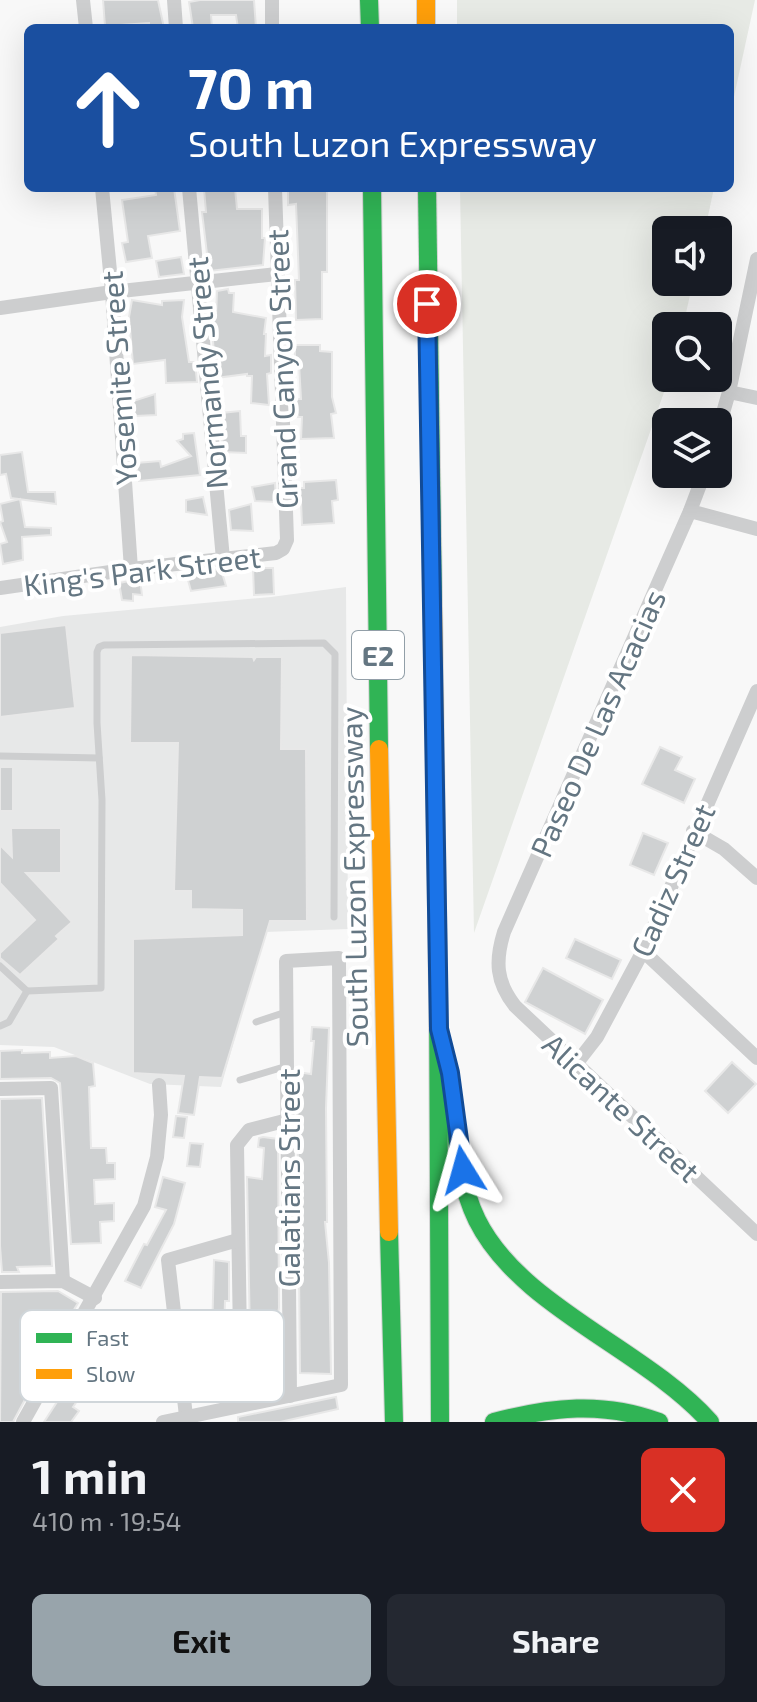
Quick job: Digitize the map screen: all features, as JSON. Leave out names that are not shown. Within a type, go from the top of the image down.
[{"type":"highway","points":[[369,0],[370,24]]},
{"type":"highway","points":[[426,0],[426,24]]},
{"type":"highway","name":"South Luzon Expressway","points":[[372,192],[382,960],[394,1422]]},
{"type":"highway","name":"E2","points":[[427,192],[439,1029],[440,1422]]},
{"type":"highway","points":[[439,1029],[450,1073],[460,1156],[472,1208],[490,1242],[510,1266],[667,1382],[710,1422]]},
{"type":"highway","points":[[377,1422],[391,1338]]},
{"type":"highway","points":[[494,1422],[561,1407],[590,1405],[629,1410],[659,1422]]},
{"type":"highway","points":[[540,1422],[578,1417],[624,1422]]},
{"type":"street","points":[[83,0],[86,24]]},
{"type":"street","points":[[174,0],[176,24]]},
{"type":"street","points":[[272,0],[272,24]]},
{"type":"street","name":"Yosemite Street","points":[[102,192],[131,569]]},
{"type":"street","name":"Normandy Street","points":[[189,192],[223,559]]},
{"type":"street","name":"Grand Canyon Street","points":[[275,192],[287,540],[283,549]]},
{"type":"street","points":[[732,378],[757,259]]},
{"type":"street","points":[[0,308],[277,274]]},
{"type":"street","points":[[724,408],[729,392],[757,398]]},
{"type":"street","name":"Paseo De Las Acacias","points":[[498,973],[498,953],[504,932],[699,488]]},
{"type":"street","points":[[690,511],[757,529]]},
{"type":"street","name":"King's Park Street","points":[[0,588],[276,553],[283,549]]},
{"type":"street","name":"Cadiz Street","points":[[576,1064],[597,1037],[643,951],[693,831],[754,706],[757,691]]},
{"type":"street","points":[[693,831],[724,849],[757,878]]},
{"type":"street","points":[[643,951],[757,1058]]},
{"type":"street","name":"Galatians Street","points":[[339,958],[341,1385],[290,1396],[286,1012],[286,961],[339,958]]},
{"type":"street","name":"Alicante Street","points":[[498,973],[504,992],[515,1006],[757,1234]]},
{"type":"street","points":[[88,1310],[144,1206],[152,1180],[161,1115],[159,1085]]},
{"type":"street","points":[[0,1089],[51,1088],[63,1281]]},
{"type":"street","points":[[239,1310],[237,1145],[249,1130],[288,1120]]},
{"type":"street","points":[[174,1310],[168,1260],[238,1240]]},
{"type":"street","points":[[0,1282],[63,1281],[95,1298]]},
{"type":"street","points":[[284,1397],[290,1396]]},
{"type":"street","points":[[23,1422],[35,1402]]},
{"type":"street","points":[[184,1402],[186,1416]]},
{"type":"street","points":[[163,1422],[257,1402]]},
{"type":"lane","points":[[0,966],[27,991],[101,988],[102,800],[97,723],[99,647],[104,645],[324,643],[335,654],[334,917]]},
{"type":"lane","points":[[0,756],[99,758]]},
{"type":"lane","points":[[0,1026],[9,1022],[27,991]]},
{"type":"lane","points":[[256,1022],[286,1012]]},
{"type":"lane","points":[[240,1080],[287,1066]]},
{"type":"shaded area","points":[[457,0],[755,0],[734,97],[734,24],[457,24]]},
{"type":"shaded area","points":[[460,192],[713,192],[708,216],[652,216],[652,296],[690,296],[686,312],[652,312],[652,392],[664,392],[658,408],[652,408],[652,426],[474,933]]},
{"type":"shaded area","points":[[346,587],[348,929],[265,932],[221,1087],[150,1084],[54,1047],[0,1045],[0,627],[63,616]]},
{"type":"building","points":[[103,0],[158,0],[163,24],[105,24]]},
{"type":"building","points":[[254,0],[256,24],[237,24],[236,15],[211,15],[212,24],[192,24],[189,2]]},
{"type":"building","points":[[156,192],[175,192],[180,231],[148,236],[152,258],[126,262],[122,243],[128,242],[122,200],[156,195]]},
{"type":"building","points":[[204,192],[235,192],[237,209],[262,209],[262,238],[265,238],[263,265],[209,271],[202,212],[206,212]]},
{"type":"building","points":[[288,192],[327,192],[327,272],[322,272],[322,319],[296,320],[295,280],[299,280],[296,204],[288,205]]},
{"type":"building","points":[[181,257],[184,274],[159,277],[156,261]]},
{"type":"building","points":[[228,289],[229,293],[234,293],[233,312],[266,318],[265,356],[271,355],[271,373],[267,374],[269,405],[251,403],[252,376],[216,378],[211,316],[216,316],[217,291]]},
{"type":"building","points":[[132,300],[162,305],[162,301],[184,300],[182,317],[189,362],[195,362],[197,382],[166,383],[165,360],[133,364],[129,317]]},
{"type":"building","points":[[295,345],[320,345],[320,351],[332,352],[332,397],[336,413],[331,414],[334,438],[301,439],[302,417],[298,417],[295,399],[301,399]]},
{"type":"building","points":[[155,394],[156,415],[136,416],[130,402]]},
{"type":"building","points":[[240,411],[241,436],[246,436],[246,453],[223,452],[221,413]]},
{"type":"building","points":[[194,433],[200,475],[139,481],[136,463],[160,461],[161,467],[191,456],[177,441],[183,439],[183,434]]},
{"type":"building","points":[[22,452],[28,492],[55,492],[56,504],[11,498],[6,474],[0,475],[0,455]]},
{"type":"building","points":[[336,480],[338,500],[332,501],[334,523],[302,525],[301,502],[296,502],[295,488],[304,488],[304,482]]},
{"type":"building","points":[[275,483],[276,502],[255,501],[252,487]]},
{"type":"building","points":[[203,497],[207,515],[186,512],[186,500]]},
{"type":"building","points":[[20,499],[25,527],[51,528],[51,535],[22,537],[23,560],[3,564],[0,544],[7,542],[0,522],[3,521],[0,504]]},
{"type":"building","points":[[251,504],[253,531],[231,530],[229,510]]},
{"type":"building","points":[[253,568],[273,568],[274,594],[254,595]]},
{"type":"building","points":[[221,569],[226,586],[191,591],[186,573]]},
{"type":"building","points":[[140,579],[142,595],[133,594],[133,601],[122,600],[119,583]]},
{"type":"building","points":[[66,625],[75,708],[0,717],[0,633]]},
{"type":"building","points":[[131,655],[253,657],[254,660],[256,657],[282,657],[281,749],[306,749],[307,921],[270,921],[222,1078],[200,1077],[194,1115],[178,1113],[184,1076],[133,1073],[133,939],[242,935],[242,910],[191,909],[191,891],[174,891],[178,743],[130,743]]},
{"type":"building","points":[[660,747],[682,757],[675,770],[695,779],[684,803],[642,784]]},
{"type":"building","points":[[0,767],[13,767],[13,811],[0,811]]},
{"type":"building","points":[[11,828],[61,828],[61,873],[26,873],[72,922],[56,936],[59,939],[20,975],[0,958],[0,953],[35,920],[0,883],[0,845],[12,857]]},
{"type":"building","points":[[643,833],[668,843],[654,875],[630,865]]},
{"type":"building","points":[[575,939],[621,960],[612,979],[566,958]]},
{"type":"building","points":[[543,968],[603,1000],[585,1034],[525,1002]]},
{"type":"building","points":[[312,1027],[329,1028],[325,1222],[331,1374],[300,1373],[297,1072],[311,1074]]},
{"type":"building","points":[[22,1050],[22,1053],[50,1052],[50,1058],[76,1056],[93,1063],[95,1086],[89,1087],[91,1148],[106,1148],[107,1163],[115,1163],[115,1179],[94,1180],[95,1204],[114,1203],[114,1221],[100,1222],[101,1243],[71,1244],[60,1083],[51,1078],[0,1079],[0,1051]]},
{"type":"building","points":[[732,1062],[756,1084],[728,1113],[705,1091]]},
{"type":"building","points":[[42,1098],[52,1266],[17,1267],[19,1272],[2,1272],[0,1099]]},
{"type":"building","points":[[176,1116],[187,1117],[184,1138],[173,1137]]},
{"type":"building","points":[[259,1138],[278,1139],[279,1310],[250,1310],[247,1177],[262,1179],[264,1148],[258,1147]]},
{"type":"building","points":[[190,1143],[203,1144],[200,1167],[187,1166]]},
{"type":"building","points":[[163,1177],[185,1183],[174,1224],[141,1288],[125,1281],[166,1210],[155,1207]]},
{"type":"building","points":[[214,1260],[229,1262],[229,1301],[225,1301],[225,1310],[213,1310]]},
{"type":"building","points":[[58,1291],[78,1303],[74,1310],[20,1310],[20,1402],[24,1402],[13,1422],[0,1422],[1,1292]]},
{"type":"building","points":[[336,1397],[338,1409],[280,1422],[238,1422],[238,1417]]},
{"type":"building","points":[[57,1402],[76,1402],[73,1407],[79,1411],[71,1422],[44,1422]]},
{"type":"traffic: fast","points":[[369,0],[370,24]]},
{"type":"traffic: fast","points":[[372,192],[379,749]]},
{"type":"traffic: fast","points":[[427,192],[433,605]]},
{"type":"traffic: fast","points":[[438,987],[440,1422]]},
{"type":"traffic: fast","points":[[453,1101],[466,1192],[477,1220],[497,1251],[522,1278],[552,1303],[652,1372],[710,1422]]},
{"type":"traffic: fast","points":[[389,1232],[394,1422]]},
{"type":"traffic: fast","points":[[494,1422],[577,1408],[618,1411],[659,1422]]},
{"type":"traffic: slow","points":[[426,0],[426,24]]},
{"type":"traffic: slow","points":[[433,605],[438,987]]},
{"type":"traffic: slow","points":[[379,749],[389,1232]]},
{"type":"route","points":[[427,304],[439,1029],[450,1073],[463,1170]]}]
